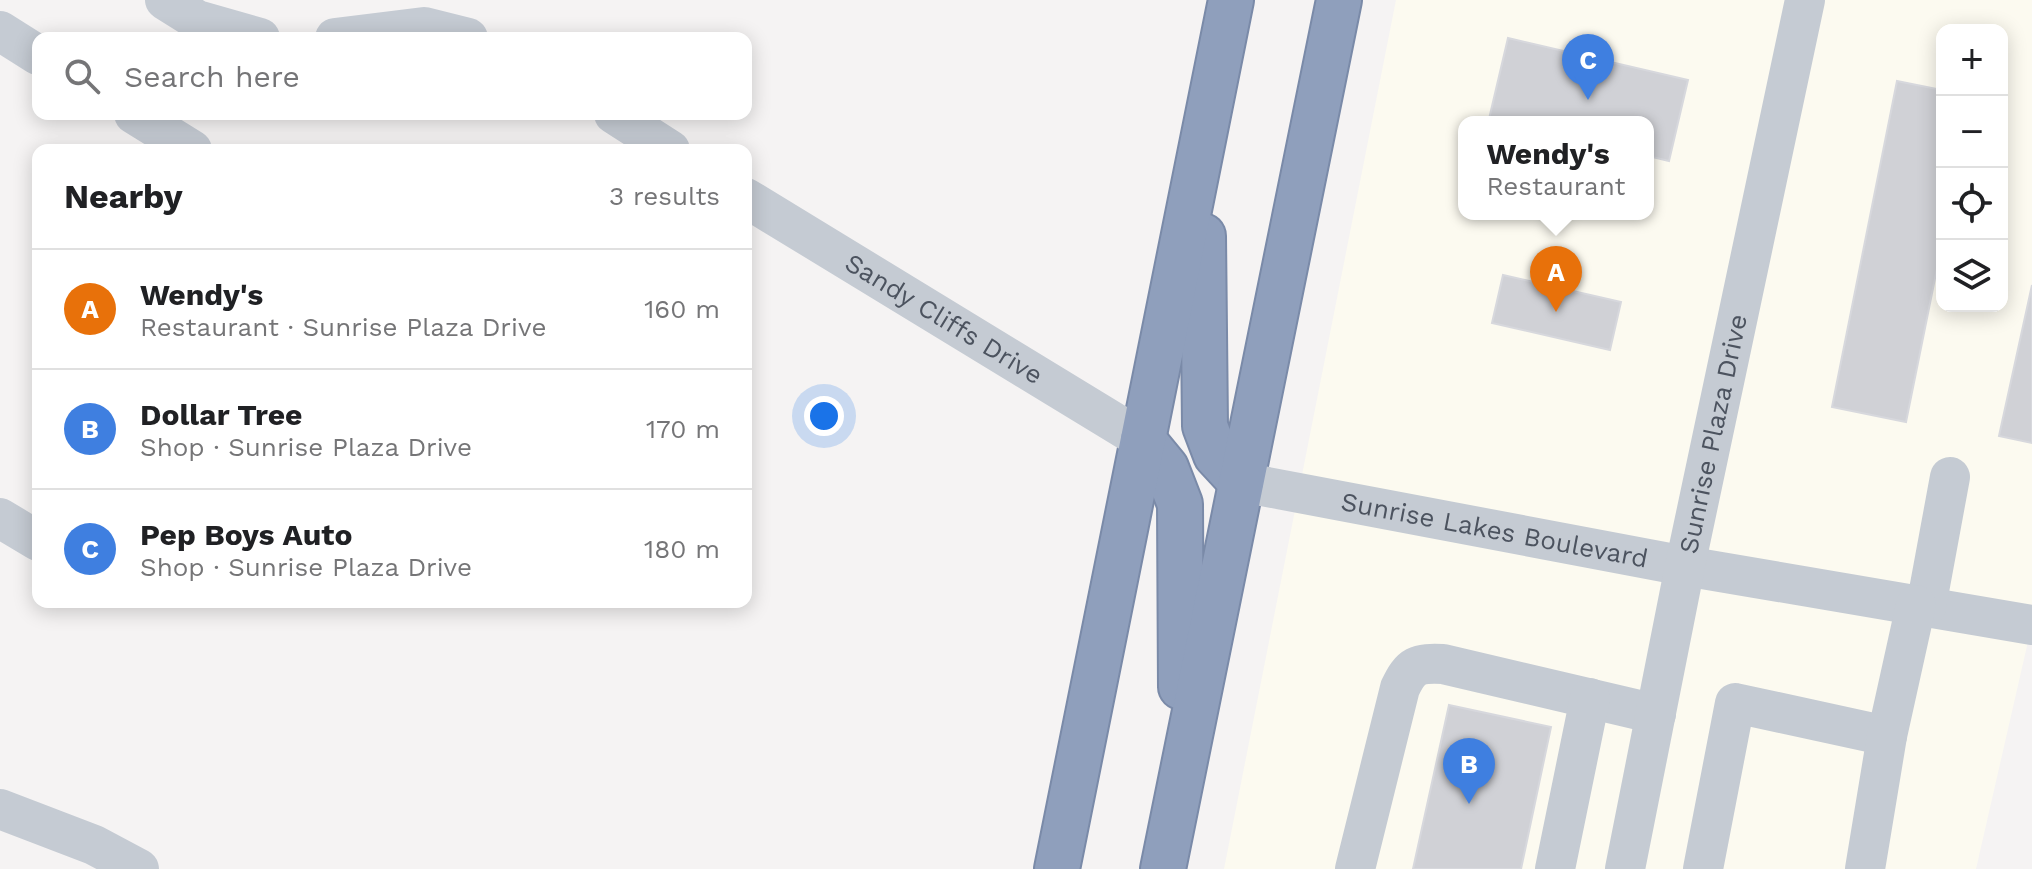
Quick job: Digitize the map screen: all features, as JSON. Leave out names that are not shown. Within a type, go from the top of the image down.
[{"type":"highway","points":[[1057,869],[1231,0]]},
{"type":"highway","points":[[1163,869],[1339,0]]},
{"type":"highway","points":[[1201,147],[1205,426],[1216,455],[1241,482]]},
{"type":"highway","points":[[1143,440],[1166,468],[1180,504],[1181,781]]},
{"type":"street","points":[[165,0],[197,20],[239,32]]},
{"type":"street","name":"Sunrise Plaza Drive","points":[[1625,869],[1685,566],[1805,0]]},
{"type":"street","points":[[384,32],[424,27],[444,32]]},
{"type":"street","points":[[0,31],[32,51]]},
{"type":"street","points":[[144,120],[182,144]]},
{"type":"street","points":[[623,120],[661,144]]},
{"type":"street","name":"Sandy Cliffs Drive","points":[[752,202],[1143,440]]},
{"type":"street","points":[[1865,869],[1887,736],[1950,477]]},
{"type":"street","name":"Sunrise Lakes Boulevard","points":[[1241,482],[1685,566],[2032,625]]},
{"type":"street","points":[[0,518],[32,537]]},
{"type":"street","points":[[1355,869],[1400,688],[1408,671],[1423,663],[1443,664],[1656,714]]},
{"type":"street","points":[[1555,869],[1590,698]]},
{"type":"street","points":[[1703,869],[1735,703],[1887,736]]},
{"type":"street","points":[[0,809],[86,857],[139,869]]},
{"type":"shaded area","points":[[1396,0],[2032,0],[2032,624],[1976,869],[1224,869]]},
{"type":"building","points":[[1508,38],[1688,80],[1669,161],[1654,157],[1654,116],[1490,116]]},
{"type":"building","points":[[1897,81],[1936,89],[1936,274],[1906,422],[1832,407]]},
{"type":"building","points":[[1503,275],[1621,302],[1610,350],[1492,323]]},
{"type":"building","points":[[2032,285],[2032,443],[1999,436]]},
{"type":"building","points":[[1449,705],[1551,727],[1521,869],[1413,869]]},
{"type":"place","name":"Pep Boys Auto","points":[[1588,100]]},
{"type":"place","name":"Wendy's","points":[[1556,312]]},
{"type":"place","name":"Dollar Tree","points":[[1469,804]]}]
